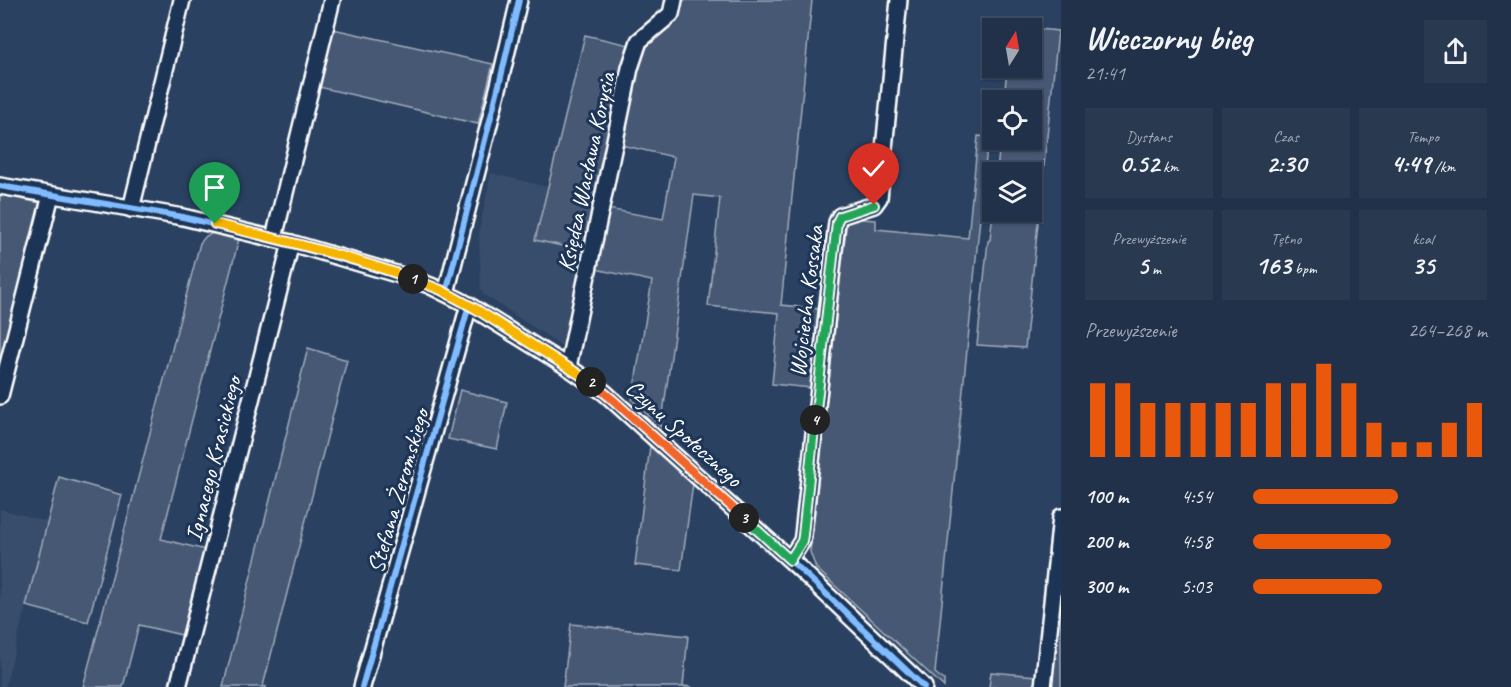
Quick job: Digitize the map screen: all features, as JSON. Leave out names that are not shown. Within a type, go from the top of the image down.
[{"type":"street","points":[[131,208],[182,0]]},
{"type":"street","points":[[274,238],[332,0]]},
{"type":"street","points":[[446,293],[519,0]]},
{"type":"street","name":"Księdza Wacława Korysia","points":[[568,367],[630,68],[639,41],[671,14],[674,0]]},
{"type":"street","name":"Wojciecha Kossaka","points":[[790,560],[802,541],[803,535],[837,222],[840,216],[874,205],[879,198],[899,0]]},
{"type":"street","name":"Czynu Społecznego","points":[[0,186],[208,222],[274,238],[381,268],[426,284],[469,305],[605,393],[790,560],[924,687]]},
{"type":"street","points":[[0,396],[51,195]]},
{"type":"street","name":"Ignacego Krasickiego","points":[[178,687],[291,243]]},
{"type":"street","name":"Stefana Żeromskiego","points":[[362,687],[469,305]]},
{"type":"street","points":[[1043,687],[1061,517]]},
{"type":"shaded area","points":[[683,0],[812,0],[781,305],[819,309],[811,388],[772,384],[779,313],[708,306],[720,198],[694,195],[661,427],[632,400],[652,281],[595,269],[608,209],[663,219],[674,157],[621,145],[640,55],[672,19]]},
{"type":"shaded area","points":[[333,29],[493,64],[478,124],[319,87]]},
{"type":"shaded area","points":[[1042,29],[1058,31],[1042,185],[1042,162],[998,162],[999,150],[1042,150],[1042,90],[1005,90],[1006,78],[1042,78]]},
{"type":"shaded area","points":[[585,35],[629,45],[585,251],[535,240]]},
{"type":"shaded area","points":[[978,136],[982,136],[982,150],[987,150],[986,162],[982,162],[982,198],[935,673],[944,680],[944,687],[816,568],[810,552],[847,218],[876,220],[876,229],[968,238]]},
{"type":"shaded area","points":[[491,173],[547,187],[535,240],[585,251],[565,348],[483,294],[481,290],[479,232]]},
{"type":"shaded area","points":[[0,195],[40,203],[42,210],[0,376]]},
{"type":"shaded area","points":[[992,222],[1038,222],[1025,348],[977,345],[988,241]]},
{"type":"shaded area","points":[[215,232],[239,239],[161,539],[210,551],[186,636],[139,625],[123,687],[83,687],[200,243],[206,236]]},
{"type":"shaded area","points":[[308,348],[347,360],[263,686],[267,687],[223,687]]},
{"type":"shaded area","points":[[460,390],[507,402],[497,449],[448,439]]},
{"type":"shaded area","points":[[650,446],[693,484],[681,570],[635,565]]},
{"type":"shaded area","points":[[59,477],[122,495],[88,622],[26,606]]},
{"type":"shaded area","points":[[0,509],[48,522],[5,687],[0,687]]},
{"type":"shaded area","points":[[1061,594],[1061,687],[1051,687]]},
{"type":"shaded area","points":[[571,624],[688,636],[683,686],[692,687],[563,687]]},
{"type":"shaded area","points":[[991,672],[1036,676],[1035,687],[989,687]]},
{"type":"cycle path","points":[[446,293],[519,0]]},
{"type":"cycle path","points":[[0,186],[183,217],[291,243],[410,278],[463,302],[568,367],[605,393],[800,569],[924,687]]},
{"type":"cycle path","points":[[362,687],[469,305]]},
{"type":"route","points":[[215,224],[381,268],[430,286],[476,309],[598,387],[790,560],[802,541],[803,535],[837,222],[840,216],[874,205]]}]
